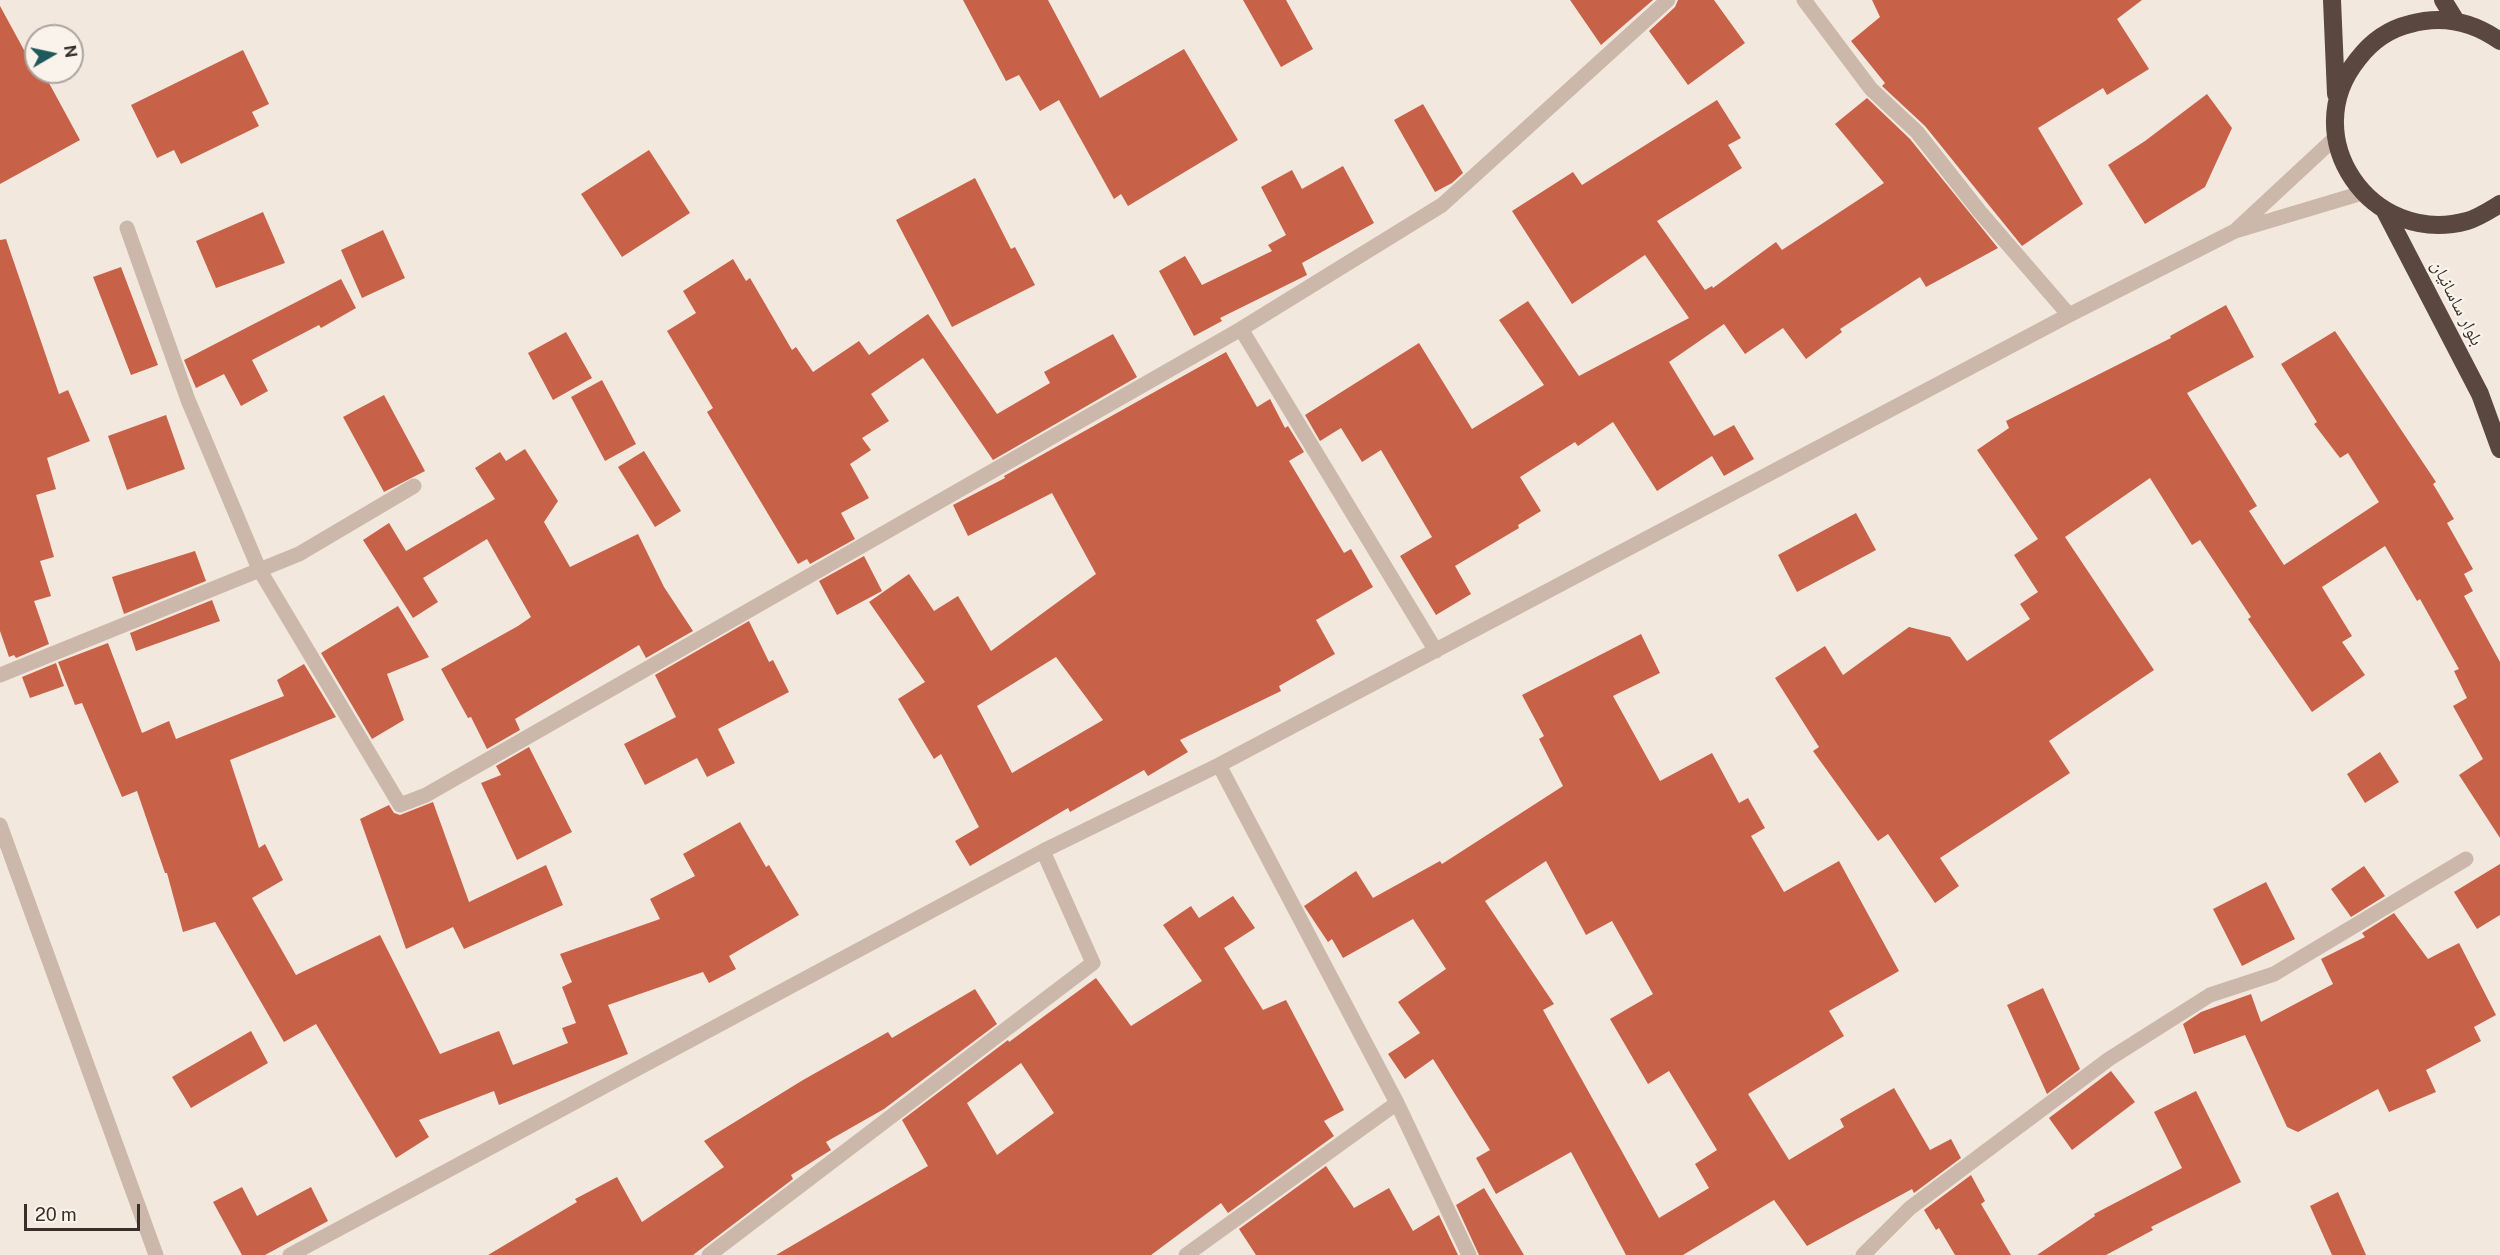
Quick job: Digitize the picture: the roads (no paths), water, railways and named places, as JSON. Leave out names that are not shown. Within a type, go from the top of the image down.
[{"type":"highway","points":[[2332,0],[2336,137],[2345,169],[2362,193],[2385,211],[2412,222],[2441,226],[2469,221],[2500,204]]},
{"type":"highway","points":[[2443,0],[2456,21]]},
{"type":"highway","points":[[2336,103],[2347,71],[2368,45],[2397,27],[2426,19],[2456,21],[2485,30],[2500,42]]},
{"type":"highway","name":"بلوار ساسانیان","points":[[2385,211],[2480,394],[2500,448]]},
{"type":"street","points":[[127,228],[188,400],[259,569],[400,805],[437,789],[1240,329],[1442,205],[1668,0]]},
{"type":"street","points":[[1804,0],[1871,89],[1917,132],[1980,212],[2069,315]]},
{"type":"street","points":[[2235,231],[2336,137]]},
{"type":"street","points":[[290,1255],[1043,851],[1219,765],[2069,315],[2235,231],[2362,193]]},
{"type":"street","points":[[1240,329],[1436,651]]},
{"type":"street","points":[[0,675],[299,554],[414,486]]},
{"type":"street","points":[[1219,765],[1398,1103],[1470,1255]]},
{"type":"street","points":[[0,825],[156,1255]]},
{"type":"street","points":[[709,1255],[1093,963],[1043,851]]},
{"type":"street","points":[[1863,1255],[1910,1208],[2109,1059],[2210,995],[2274,974],[2466,859]]},
{"type":"street","points":[[1186,1255],[1398,1103]]}]
